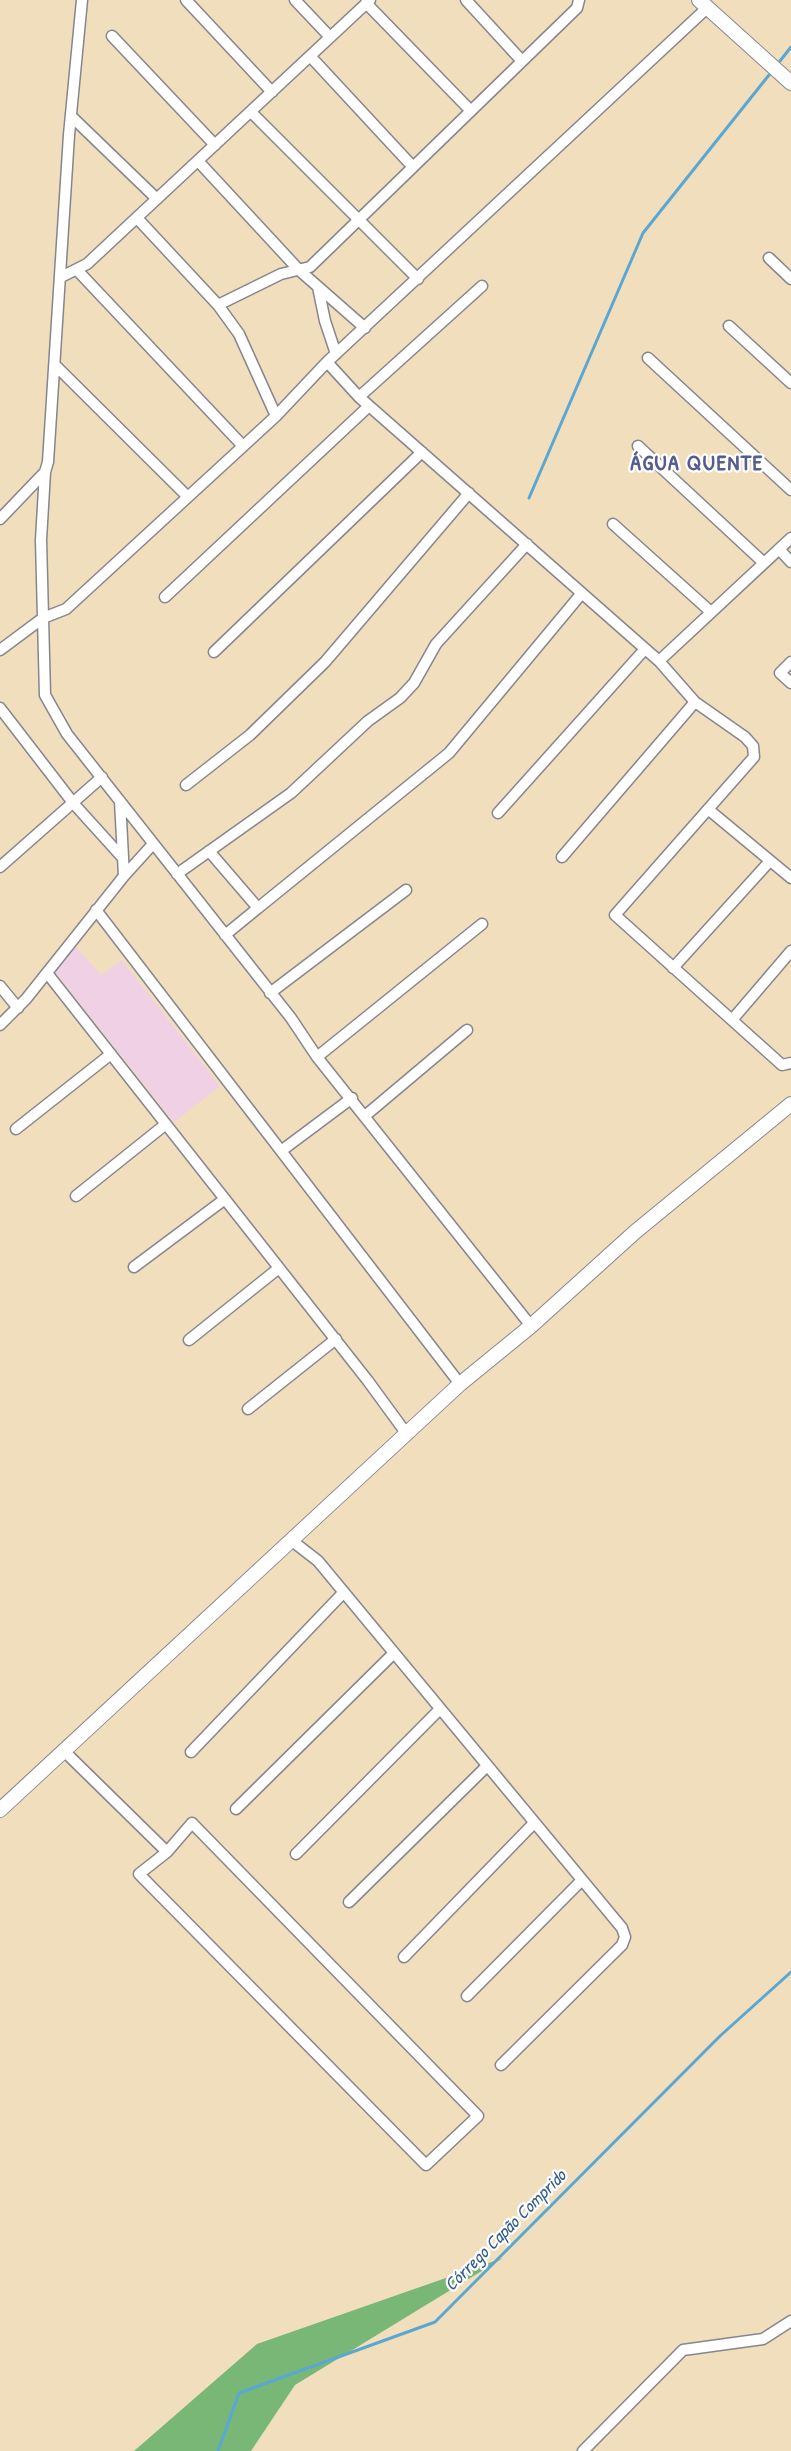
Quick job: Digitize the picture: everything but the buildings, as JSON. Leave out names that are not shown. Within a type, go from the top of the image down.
[{"type":"street","points":[[82,0],[71,116],[41,540],[45,695],[67,734],[270,993],[317,1057],[366,1115],[531,1326]]},
{"type":"street","points":[[186,0],[272,92]]},
{"type":"street","points":[[295,0],[330,37]]},
{"type":"street","points":[[466,0],[522,61]]},
{"type":"street","points":[[218,305],[281,274],[310,267],[577,8],[579,0]]},
{"type":"street","points":[[61,277],[87,264],[368,2],[471,111]]},
{"type":"street","points":[[0,650],[43,618],[66,609],[188,497],[276,416],[327,362],[418,279],[703,4],[791,83]]},
{"type":"street","points":[[112,36],[215,145]]},
{"type":"street","points":[[310,56],[413,167]]},
{"type":"street","points":[[251,112],[418,279]]},
{"type":"street","points":[[71,116],[157,199]]},
{"type":"street","points":[[198,161],[299,270],[365,328]]},
{"type":"street","points":[[136,218],[218,305],[239,334],[276,416]]},
{"type":"street","points":[[769,258],[791,279]]},
{"type":"street","points":[[77,270],[243,446]]},
{"type":"street","points":[[318,286],[325,321],[336,354]]},
{"type":"street","points":[[359,397],[482,286]]},
{"type":"street","points":[[729,326],[791,383]]},
{"type":"street","points":[[648,358],[791,490]]},
{"type":"street","points":[[327,362],[359,397],[659,661],[695,702],[745,737],[754,750],[754,757],[615,915],[782,1065],[791,1063]]},
{"type":"street","points":[[55,365],[188,497]]},
{"type":"street","points":[[165,597],[369,406]]},
{"type":"street","points":[[638,446],[764,563]]},
{"type":"street","points":[[214,652],[422,452]]},
{"type":"street","points":[[0,519],[45,472]]},
{"type":"street","points":[[186,785],[250,735],[324,662],[469,493]]},
{"type":"street","points":[[613,524],[711,612]]},
{"type":"street","points":[[659,661],[791,538]]},
{"type":"street","points":[[177,874],[291,793],[368,721],[400,698],[414,683],[436,644],[527,544]]},
{"type":"street","points":[[779,549],[791,562]]},
{"type":"street","points":[[225,935],[449,753],[582,594]]},
{"type":"street","points":[[498,813],[645,649]]},
{"type":"street","points":[[791,662],[780,673],[791,683]]},
{"type":"street","points":[[562,857],[695,702]]},
{"type":"street","points":[[0,708],[74,804],[122,856]]},
{"type":"street","points":[[2,860],[74,804],[102,777]]},
{"type":"street","points":[[120,801],[124,876]]},
{"type":"street","points":[[709,810],[791,878]]},
{"type":"street","points":[[0,1025],[18,1008],[96,910],[153,844]]},
{"type":"street","points":[[209,851],[258,908]]},
{"type":"street","points":[[673,968],[769,862]]},
{"type":"street","points":[[270,993],[406,890]]},
{"type":"street","points":[[96,910],[460,1384]]},
{"type":"street","points":[[317,1057],[482,924]]},
{"type":"street","points":[[732,1020],[791,951]]},
{"type":"street","points":[[46,972],[336,1340],[406,1433]]},
{"type":"street","points":[[0,986],[18,1008]]},
{"type":"street","points":[[366,1115],[467,1030]]},
{"type":"street","points":[[16,1130],[111,1054]]},
{"type":"street","points":[[281,1151],[352,1098]]},
{"type":"street","points":[[0,1810],[460,1384],[531,1326],[635,1232],[791,1104]]},
{"type":"street","points":[[76,1196],[166,1124]]},
{"type":"street","points":[[134,1267],[225,1198]]},
{"type":"street","points":[[189,1340],[279,1268]]},
{"type":"street","points":[[248,1409],[336,1340]]},
{"type":"street","points":[[291,1540],[318,1561],[622,1928],[625,1937],[622,1945],[501,2065]]},
{"type":"street","points":[[191,1752],[344,1592]]},
{"type":"street","points":[[236,1809],[394,1653]]},
{"type":"street","points":[[296,1854],[440,1709]]},
{"type":"street","points":[[63,1750],[167,1852]]},
{"type":"street","points":[[349,1902],[487,1766]]},
{"type":"street","points":[[404,1958],[534,1822]]},
{"type":"street","points":[[192,1823],[478,2116],[426,2165],[139,1874],[167,1852],[192,1823]]},
{"type":"street","points":[[467,1996],[582,1880]]},
{"type":"street","points":[[583,2451],[683,2350],[764,2339],[791,2321]]},
{"type":"shaded area","points":[[75,946],[101,975],[122,960],[220,1086],[174,1122],[55,972]]},
{"type":"green space","points":[[503,2258],[295,2385],[251,2451],[134,2451],[257,2344]]},
{"type":"waterway","points":[[780,61],[791,47]]},
{"type":"waterway","points":[[529,498],[643,233],[769,75]]},
{"type":"waterway","name":"Córrego Capão Comprido","points":[[218,2451],[239,2393],[435,2322],[720,2036],[791,1972]]},
{"type":"district","name":"ÁGUA QUENTE","points":[[697,464]]}]
